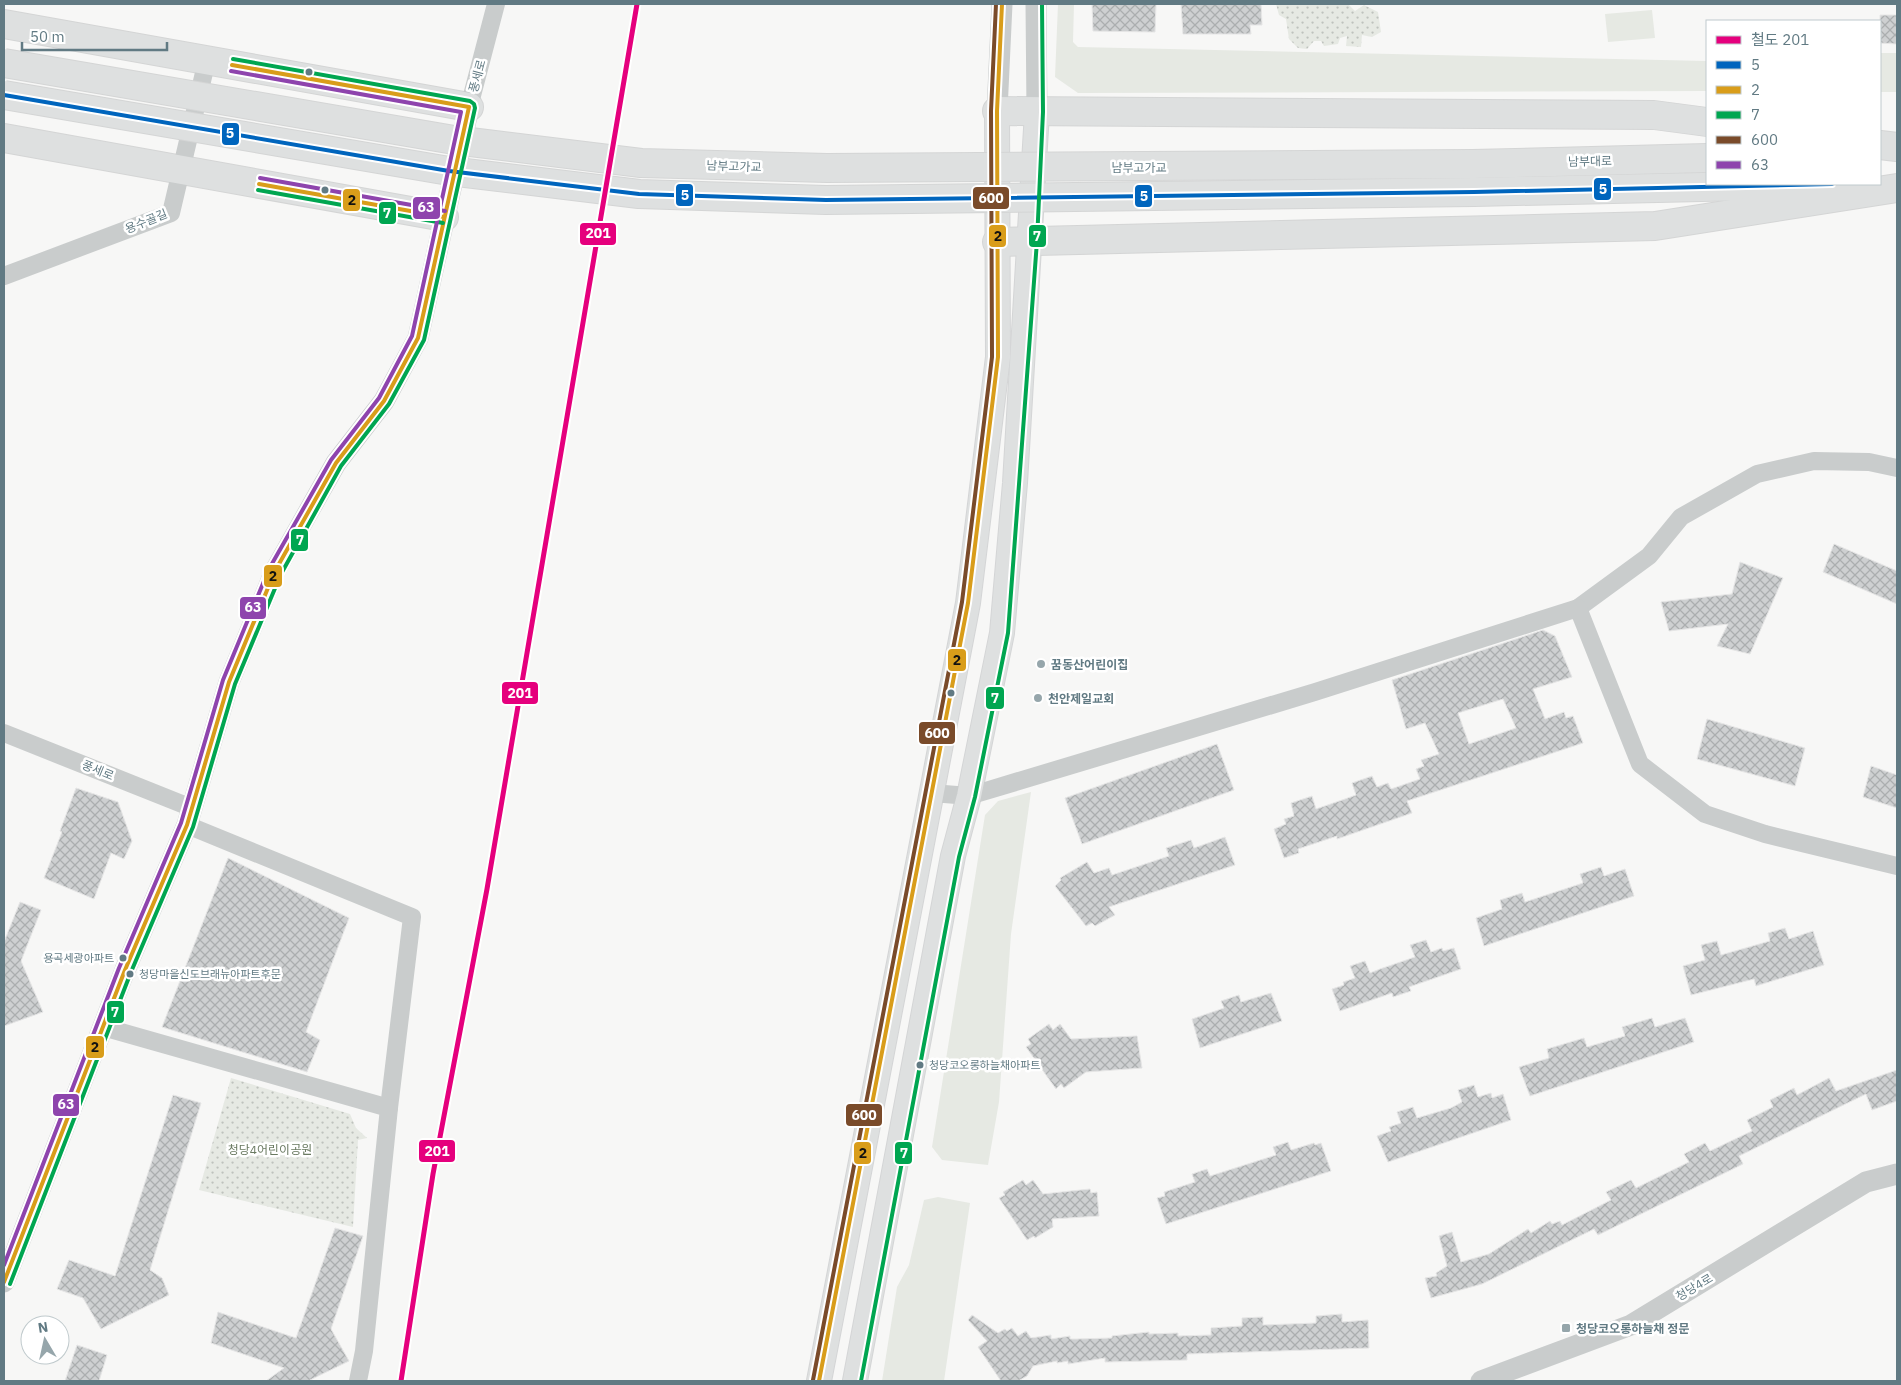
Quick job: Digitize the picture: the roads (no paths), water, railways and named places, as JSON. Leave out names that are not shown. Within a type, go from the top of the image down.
[{"type":"highway","points":[[4,24],[469,107]]},
{"type":"highway","name":"남부고가교","points":[[4,63],[454,140],[641,163],[827,168],[1473,164]]},
{"type":"highway","points":[[4,95],[449,171],[639,194],[836,200],[1474,192],[1787,185]]},
{"type":"highway","points":[[997,111],[1654,115],[1706,122]]},
{"type":"highway","points":[[4,138],[444,217]]},
{"type":"highway","points":[[1881,145],[1897,147]]},
{"type":"highway","points":[[1881,154],[1897,153]]},
{"type":"highway","name":"남부대로","points":[[1473,164],[1706,158]]},
{"type":"highway","points":[[1881,183],[1897,182]]},
{"type":"highway","points":[[998,242],[1655,226],[1897,188]]},
{"type":"main road","points":[[819,1381],[968,603],[998,357],[997,111]]},
{"type":"main road","points":[[855,1381],[953,856],[969,796],[1002,633],[1031,241],[1037,112]]},
{"type":"street","name":"풍세로","points":[[4,1282],[125,970],[189,816],[229,682],[275,571],[336,463],[384,401],[418,338],[444,217],[459,160],[469,107],[496,4]]},
{"type":"street","points":[[997,111],[1002,4]]},
{"type":"street","points":[[1036,4],[1037,112]]},
{"type":"street","name":"용수골길","points":[[4,276],[171,213],[207,60]]},
{"type":"street","points":[[932,792],[969,796],[1315,692],[1578,608],[1649,556],[1681,517],[1757,474],[1814,461],[1869,462],[1897,468]]},
{"type":"street","points":[[1578,608],[1640,764],[1705,814],[1766,834],[1897,866]]},
{"type":"street","name":"풍세로","points":[[4,733],[189,816]]},
{"type":"street","points":[[189,816],[412,917],[389,1108],[364,1351],[358,1381]]},
{"type":"street","points":[[103,1028],[389,1108]]},
{"type":"street","name":"청당4로","points":[[1481,1381],[1631,1325],[1866,1182],[1897,1174]]},
{"type":"rail line","name":"201","points":[[401,1381],[433,1174],[487,889],[637,4]]},
{"type":"place","name":"꿈동산어린이집","points":[[1041,664]]},
{"type":"place","name":"천안제일교회","points":[[1038,698]]},
{"type":"place","name":"용곡세광아파트","points":[[123,958]]},
{"type":"place","name":"청당마을신도브래뉴아파트후문","points":[[130,974]]},
{"type":"place","name":"청당코오롱하늘채아파트","points":[[920,1065]]},
{"type":"place","name":"청당코오롱하늘채 정문","points":[[1566,1328]]},
{"type":"park label","name":"청당4어린이공원","points":[[270,1149]]}]
